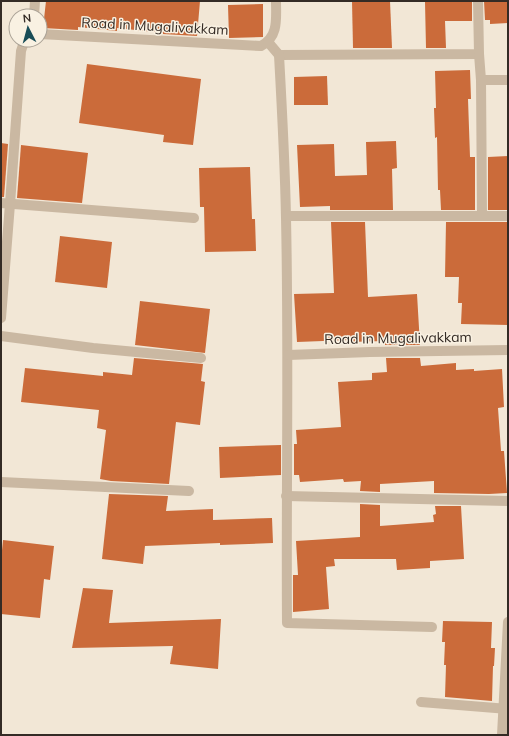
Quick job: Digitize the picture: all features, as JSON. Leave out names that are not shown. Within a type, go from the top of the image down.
[{"type":"street","points":[[276,1],[276,23],[273,35],[268,42],[279,55],[286,216],[288,355],[286,496],[287,623],[432,627]]},
{"type":"street","points":[[478,1],[481,80],[482,215]]},
{"type":"street","name":"Road in Mugalivakkam","points":[[48,34],[261,46],[268,42]]},
{"type":"street","points":[[1,318],[6,204],[21,48]]},
{"type":"street","points":[[279,55],[479,54]]},
{"type":"street","points":[[481,80],[508,80]]},
{"type":"street","points":[[6,204],[194,218]]},
{"type":"street","points":[[286,216],[508,216]]},
{"type":"street","points":[[1,336],[93,348],[201,358]]},
{"type":"street","name":"Road in Mugalivakkam","points":[[288,355],[508,350]]},
{"type":"street","points":[[1,482],[189,491]]},
{"type":"street","points":[[286,496],[508,501]]},
{"type":"street","points":[[502,735],[506,709],[508,622]]},
{"type":"street","points":[[422,702],[506,709]]},
{"type":"building","points":[[46,1],[200,1],[197,36],[163,34],[117,28],[117,31],[78,27],[78,30],[48,28],[48,8],[45,8]]},
{"type":"building","points":[[352,1],[390,1],[392,48],[353,48]]},
{"type":"building","points":[[472,1],[472,21],[445,21],[446,48],[426,48],[425,2]]},
{"type":"building","points":[[484,1],[508,1],[508,23],[490,24],[490,20],[485,20]]},
{"type":"building","points":[[263,4],[263,37],[229,38],[228,5]]},
{"type":"building","points":[[87,64],[201,79],[193,145],[163,142],[164,135],[79,123]]},
{"type":"building","points":[[470,70],[471,99],[468,99],[470,157],[475,157],[475,210],[441,210],[440,190],[438,190],[437,137],[435,138],[435,71]]},
{"type":"building","points":[[327,76],[328,105],[294,105],[294,77]]},
{"type":"building","points":[[396,141],[397,168],[392,169],[393,210],[330,210],[330,206],[300,207],[297,145],[334,144],[335,176],[367,175],[366,142]]},
{"type":"building","points":[[1,143],[8,144],[4,197],[1,197]]},
{"type":"building","points":[[21,145],[88,153],[82,203],[17,198]]},
{"type":"building","points":[[508,156],[508,210],[488,210],[488,157]]},
{"type":"building","points":[[250,167],[252,219],[255,219],[256,251],[205,252],[204,207],[200,207],[199,168]]},
{"type":"building","points":[[331,222],[365,222],[368,297],[417,294],[420,345],[385,345],[385,341],[349,342],[349,340],[297,342],[294,294],[334,293]]},
{"type":"building","points":[[446,222],[508,222],[508,325],[461,324],[462,303],[458,303],[459,277],[445,277]]},
{"type":"building","points":[[60,236],[112,242],[107,288],[55,282]]},
{"type":"building","points":[[140,301],[210,309],[205,353],[135,345]]},
{"type":"building","points":[[134,358],[203,364],[201,381],[205,382],[200,425],[176,422],[169,484],[100,479],[106,430],[97,428],[99,410],[21,402],[25,368],[103,376],[103,372],[132,375]]},
{"type":"building","points":[[386,358],[420,358],[421,366],[456,363],[456,370],[474,369],[474,371],[502,369],[504,407],[498,408],[501,451],[504,451],[507,493],[434,493],[434,481],[380,484],[380,492],[360,491],[361,481],[344,482],[343,479],[300,482],[299,475],[294,475],[294,444],[297,444],[296,430],[341,427],[338,382],[372,380],[372,373],[387,372]]},
{"type":"building","points":[[281,445],[281,475],[220,478],[219,447]]},
{"type":"building","points":[[109,494],[168,496],[166,511],[213,509],[213,520],[272,518],[273,543],[220,545],[220,543],[145,546],[143,564],[102,559]]},
{"type":"building","points":[[360,504],[380,505],[380,526],[434,522],[433,515],[436,514],[435,506],[461,506],[464,559],[430,561],[430,568],[397,570],[396,559],[334,559],[335,566],[326,567],[329,609],[293,612],[293,575],[298,575],[296,541],[360,537]]},
{"type":"building","points":[[3,540],[54,546],[50,580],[44,579],[40,618],[1,614],[1,561]]},
{"type":"building","points":[[83,588],[113,590],[109,623],[221,619],[218,669],[170,664],[173,646],[72,648]]},
{"type":"building","points":[[443,621],[492,622],[491,648],[495,648],[492,701],[445,697],[446,665],[444,665],[445,642],[442,642]]}]
